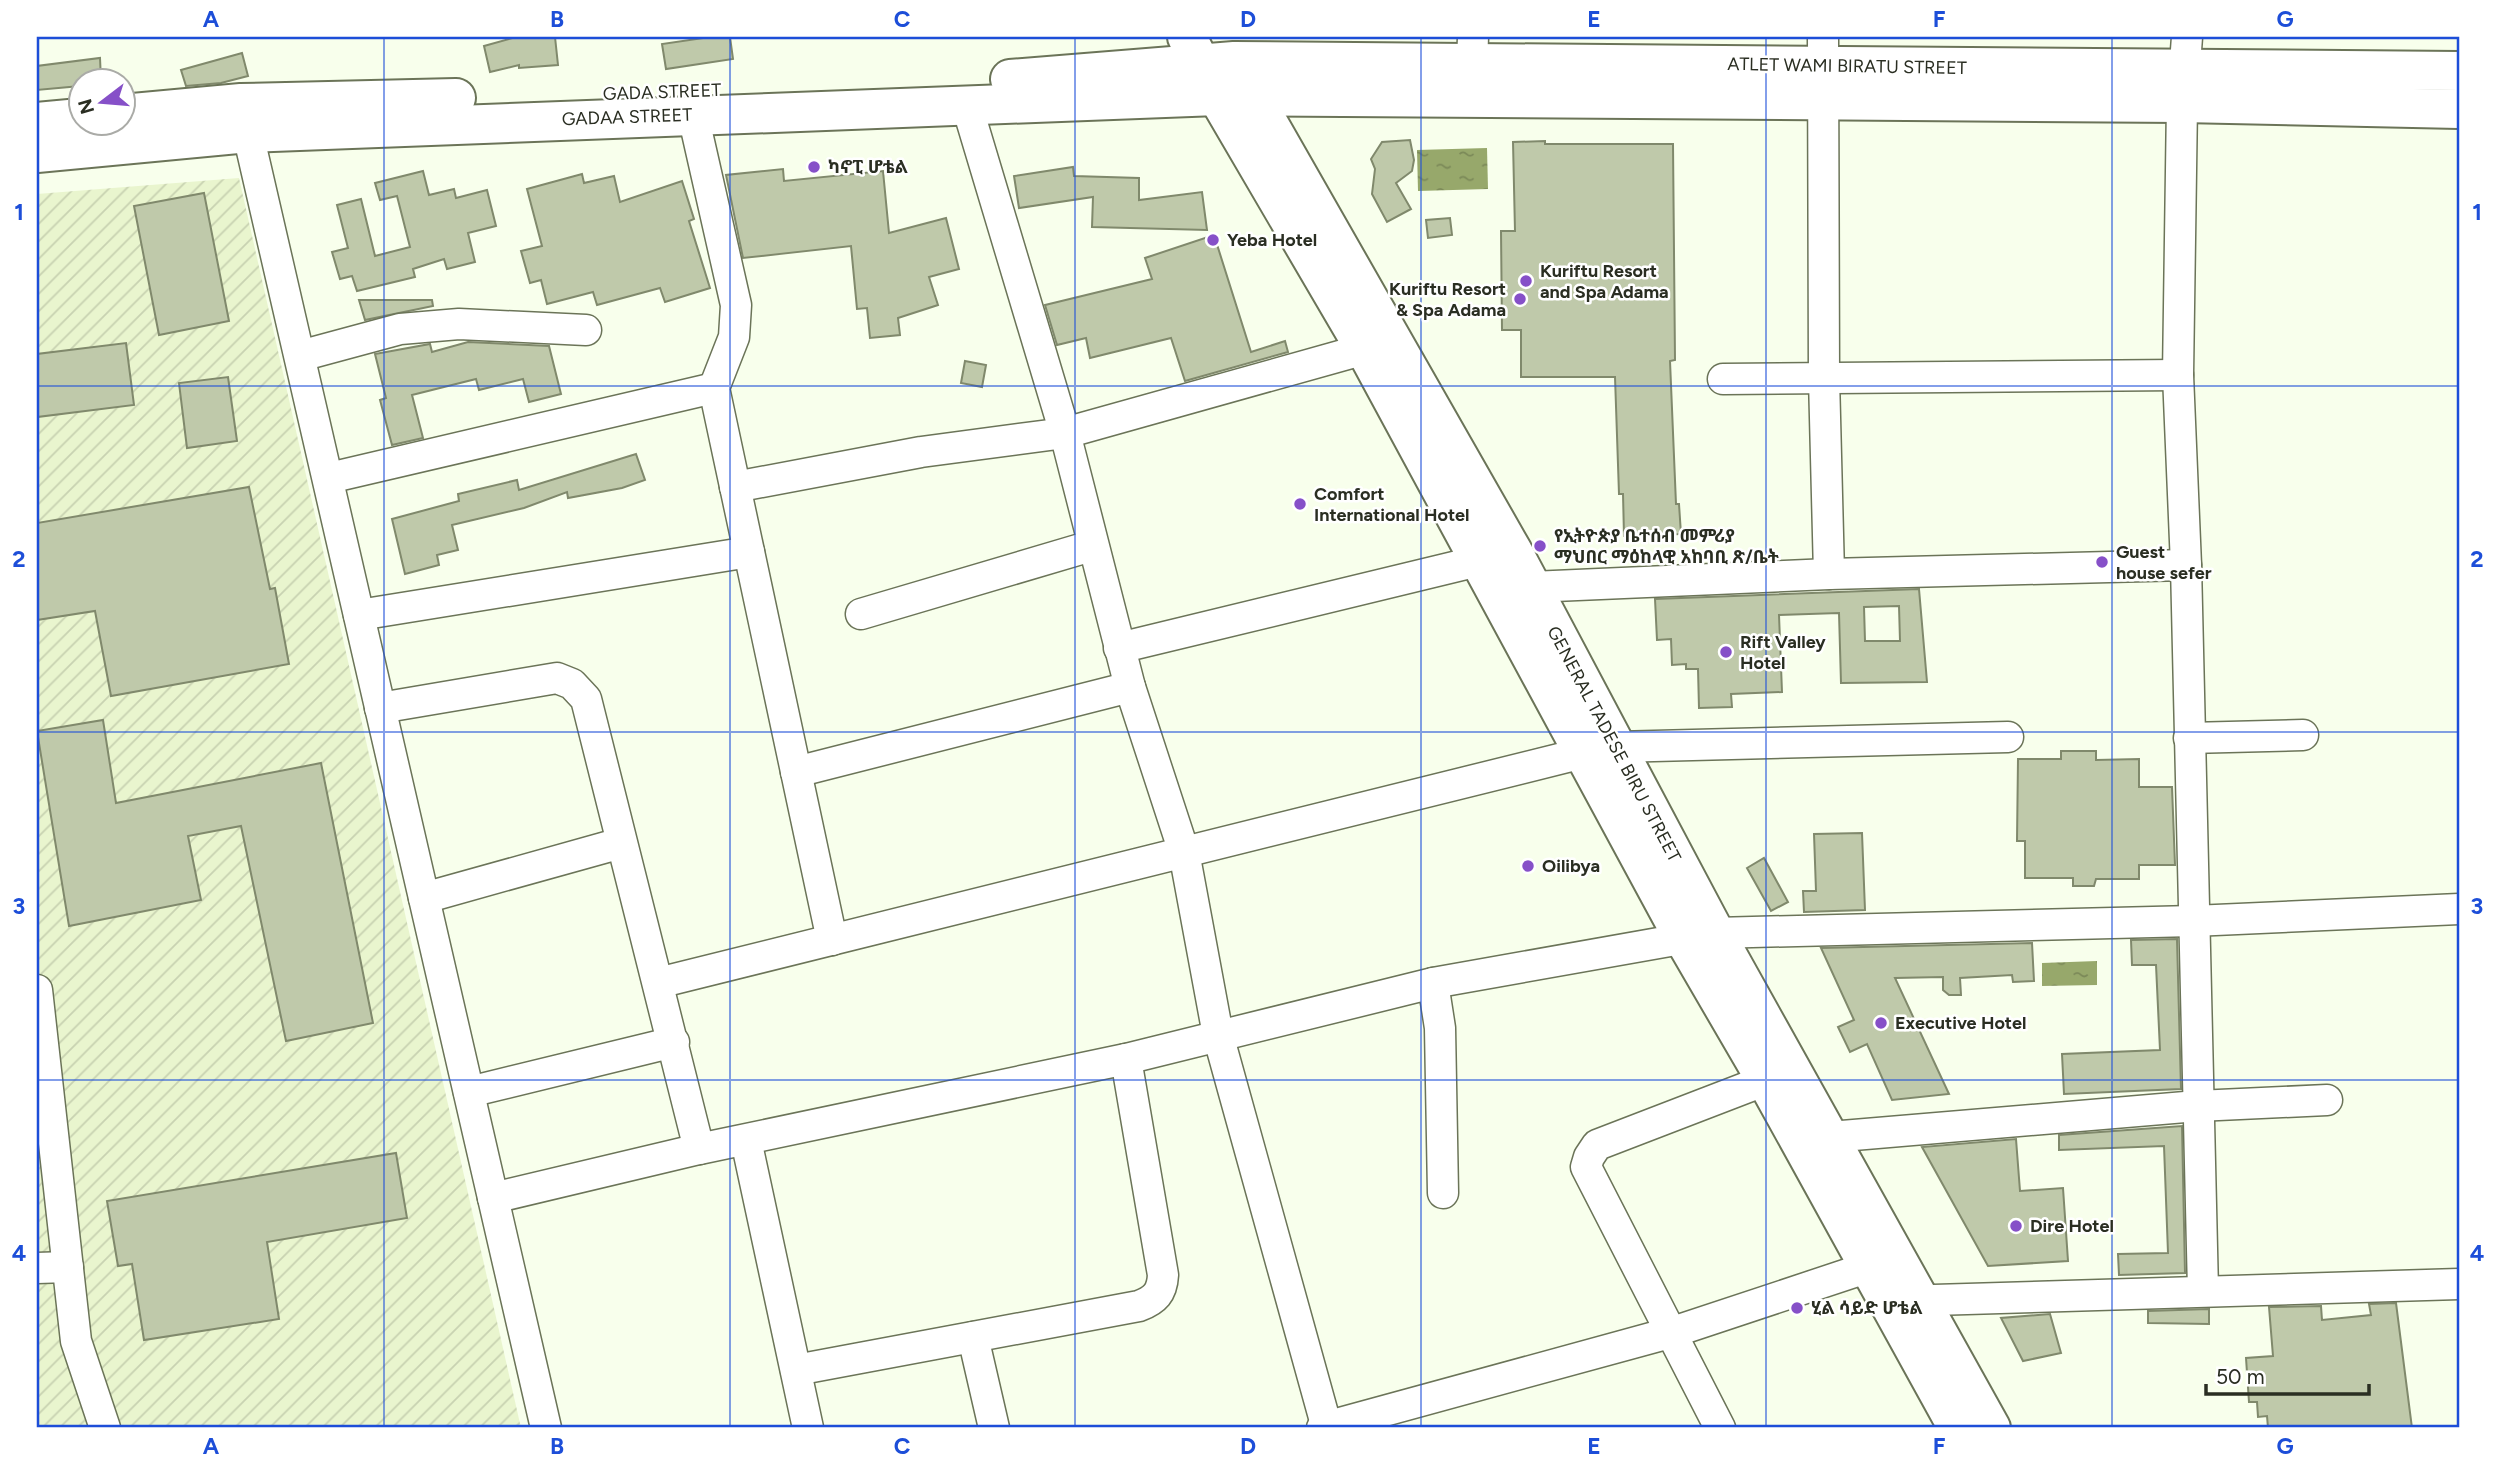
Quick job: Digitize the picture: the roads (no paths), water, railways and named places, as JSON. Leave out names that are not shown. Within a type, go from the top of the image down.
[{"type":"main road","name":"ATLET WAMI BIRATU STREET","points":[[1219,65],[1472,49],[1823,68]]},
{"type":"main road","name":"ATLET WAMI BIRATU STREET","points":[[1219,65],[2459,71]]},
{"type":"main road","name":"GADAA STREET","points":[[37,153],[244,118],[693,115],[967,107],[1219,65]]},
{"type":"main road","name":"GADA STREET","points":[[136,114],[244,118],[894,86],[1219,65]]},
{"type":"main road","name":"GENERAL TADESE BIRU STREET","points":[[1219,65],[1365,349],[1497,557],[1531,587],[1599,750]]},
{"type":"main road","name":"GENERAL TADESE BIRU STREET","points":[[1219,65],[1497,557],[1699,936],[1766,1080],[1870,1267],[1904,1301],[1991,1428]]},
{"type":"main road","name":"ATLET WAMI BIRATU STREET","points":[[2185,70],[2459,109]]},
{"type":"main road","points":[[37,122],[66,119]]},
{"type":"main road","name":"GENERAL TADESE BIRU STREET","points":[[1699,936],[1830,1138],[1958,1428]]},
{"type":"street","points":[[1823,68],[1824,378],[1829,574]]},
{"type":"street","points":[[2185,70],[2178,375],[2186,565],[2203,1291]]},
{"type":"street","points":[[967,107],[1065,433],[1091,547],[1130,687],[1184,852],[1218,1035],[1325,1428],[1673,1332],[1870,1267]]},
{"type":"street","points":[[693,115],[736,305],[734,337],[714,387],[832,940]]},
{"type":"street","points":[[244,118],[546,1428]]},
{"type":"street","points":[[300,356],[400,329],[459,324],[586,330]]},
{"type":"street","points":[[735,487],[921,452],[1065,433],[1365,349]]},
{"type":"street","points":[[1723,379],[2178,375]]},
{"type":"street","points":[[329,478],[714,387]]},
{"type":"street","points":[[861,614],[1091,547]]},
{"type":"street","points":[[359,615],[749,552]]},
{"type":"street","points":[[1119,648],[1497,557]]},
{"type":"street","points":[[1531,587],[1829,574],[2186,565]]},
{"type":"street","points":[[380,708],[557,678],[572,684],[586,698],[699,1149]]},
{"type":"street","points":[[796,772],[1130,687]]},
{"type":"street","points":[[2189,738],[2303,735]]},
{"type":"street","points":[[658,983],[1599,750],[2008,737]]},
{"type":"street","points":[[424,898],[621,844]]},
{"type":"street","points":[[493,1198],[699,1149],[1126,1059],[1433,983],[1699,936],[2193,921],[2459,909]]},
{"type":"street","points":[[1433,983],[1440,1028],[1443,1192]]},
{"type":"street","points":[[37,990],[76,1341],[104,1428]]},
{"type":"street","points":[[469,1092],[674,1042]]},
{"type":"street","points":[[796,1370],[1139,1306],[1154,1300],[1162,1287],[1163,1275],[1126,1059]]},
{"type":"street","points":[[1720,1428],[1586,1167],[1597,1145],[1766,1080]]},
{"type":"street","points":[[1830,1138],[2197,1106],[2327,1100]]},
{"type":"street","points":[[746,1140],[808,1428]]},
{"type":"street","points":[[37,1268],[68,1267]]},
{"type":"street","points":[[1904,1301],[2459,1284]]},
{"type":"street","points":[[973,1337],[994,1428]]},
{"type":"water","points":[[1487,148],[1488,189],[1418,191],[1417,150]]},
{"type":"water","points":[[2097,961],[2097,985],[2042,986],[2042,963]]},
{"type":"place","name":"ካኖፒ ሆቴል","points":[[814,167]]},
{"type":"place","name":"Yeba Hotel","points":[[1213,240]]},
{"type":"place","name":"Kuriftu Resort and Spa Adama","points":[[1526,281]]},
{"type":"place","name":"Kuriftu Resort & Spa Adama","points":[[1520,299]]},
{"type":"place","name":"Comfort International Hotel","points":[[1300,504]]},
{"type":"place","name":"የኢትዮጵያ ቤተሰብ መምሪያ ማህበር ማዕከላዊ አከባቢ ጽ/ቤት","points":[[1540,546]]},
{"type":"place","name":"Guest house sefer","points":[[2102,562]]},
{"type":"place","name":"Rift Valley Hotel","points":[[1726,652]]},
{"type":"place","name":"Oilibya","points":[[1528,866]]},
{"type":"place","name":"Executive Hotel","points":[[1881,1023]]},
{"type":"place","name":"Dire Hotel","points":[[2016,1226]]},
{"type":"place","name":"ሂል ሳይድ ሆቴል","points":[[1797,1308]]}]
